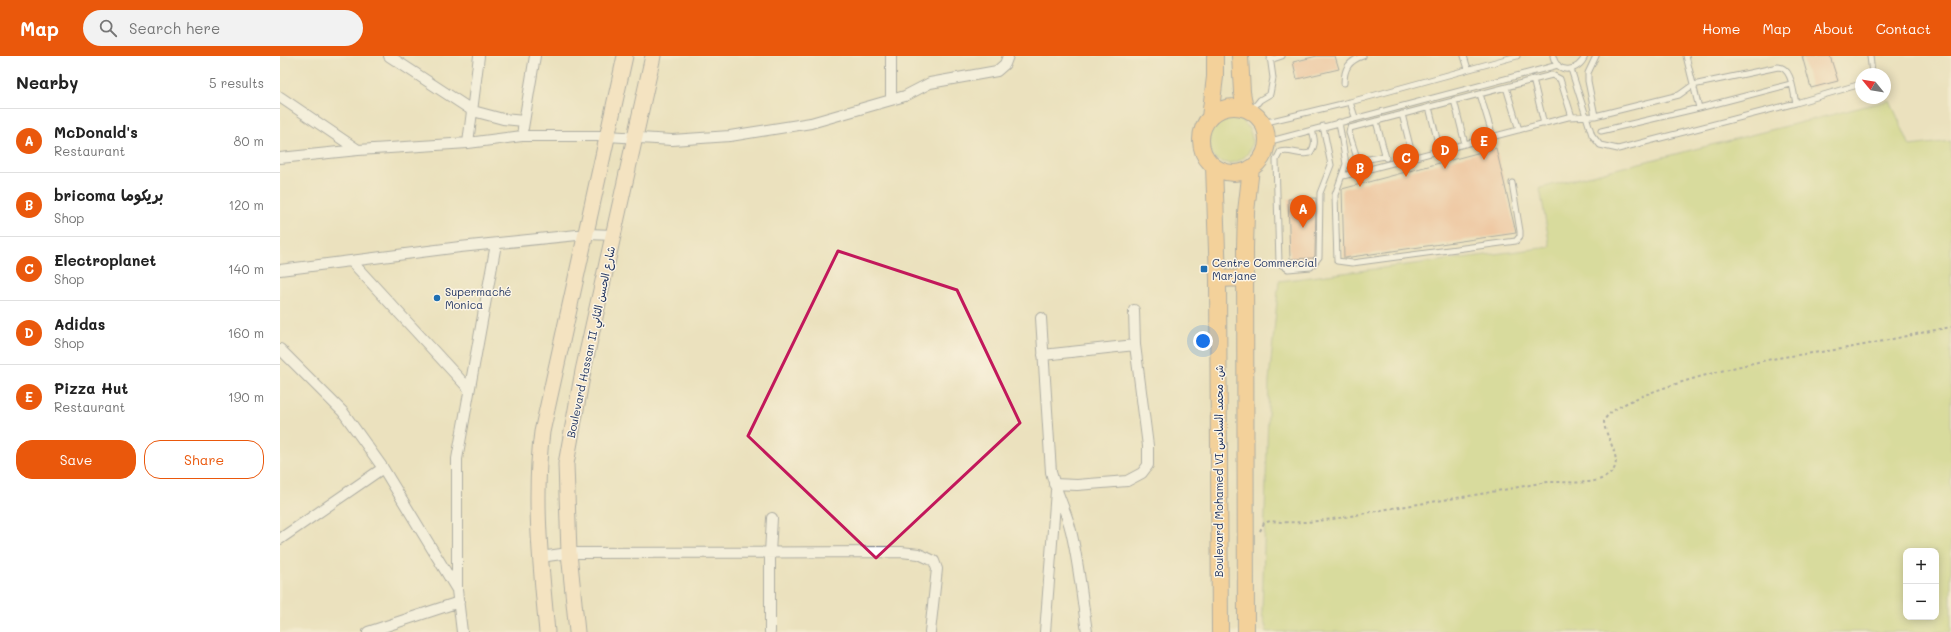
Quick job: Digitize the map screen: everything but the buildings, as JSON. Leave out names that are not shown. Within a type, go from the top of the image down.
[{"type":"main road","points":[[547,632],[540,557],[538,484],[542,432],[587,234],[625,56]]},
{"type":"main road","name":"Boulevard Hassan II شارع الحسن الثاني","points":[[577,632],[569,553],[565,488],[568,446],[583,371],[653,56]]},
{"type":"main road","points":[[1210,117],[1214,92],[1215,56]]},
{"type":"main road","points":[[1240,56],[1242,92],[1248,110],[1263,123],[1267,142],[1262,157],[1251,168],[1239,173],[1226,172],[1214,166],[1204,153],[1201,137],[1204,126],[1210,117],[1219,110],[1229,107],[1248,110]]},
{"type":"main road","name":"Boulevard Mohamed VI ش. محمد السادس","points":[[1214,166],[1218,279],[1220,632]]},
{"type":"main road","points":[[1246,632],[1246,212],[1251,168]]},
{"type":"main road","points":[[1218,279],[1246,278]]},
{"type":"street","points":[[389,56],[473,111],[503,119],[524,121]]},
{"type":"street","points":[[468,143],[479,56]]},
{"type":"street","points":[[522,136],[535,56]]},
{"type":"street","points":[[891,56],[891,100]]},
{"type":"street","points":[[280,158],[358,150],[468,143],[522,136],[607,136],[672,140],[730,136],[812,122],[905,96],[930,83],[997,71],[1005,64],[1008,56]]},
{"type":"street","points":[[280,97],[358,150]]},
{"type":"street","points":[[280,270],[587,234],[614,235]]},
{"type":"street","points":[[462,632],[457,590],[457,459],[496,244]]},
{"type":"street","points":[[352,262],[469,389]]},
{"type":"street","points":[[1055,488],[1127,481],[1142,473],[1148,465],[1148,446],[1135,345],[1134,310]]},
{"type":"street","points":[[1041,318],[1049,447],[1055,488],[1045,632]]},
{"type":"street","points":[[1043,355],[1135,345]]},
{"type":"street","points":[[281,351],[343,412],[383,468],[457,590]]},
{"type":"street","points":[[280,539],[383,468]]},
{"type":"street","points":[[1055,488],[1064,507],[1071,530],[1087,632]]},
{"type":"street","points":[[770,632],[770,553],[772,518]]},
{"type":"street","points":[[540,557],[569,553],[909,552],[934,561],[937,569],[930,632]]},
{"type":"street","points":[[368,632],[459,602]]},
{"type":"lane","points":[[1248,110],[1270,94],[1273,78],[1270,58],[1282,56]]},
{"type":"lane","points":[[1344,83],[1344,74],[1349,64],[1353,60],[1363,56]]},
{"type":"lane","points":[[1464,56],[1468,69]]},
{"type":"lane","points":[[1263,123],[1350,102],[1517,56]]},
{"type":"lane","points":[[1554,56],[1558,65],[1564,69],[1578,67],[1585,56]]},
{"type":"lane","points":[[1595,116],[1588,81],[1588,73],[1596,56]]},
{"type":"lane","points":[[1686,56],[1699,108]]},
{"type":"lane","points":[[1870,56],[1871,68]]},
{"type":"lane","points":[[1267,142],[1558,65]]},
{"type":"lane","points":[[1343,176],[1572,117],[1595,116],[1679,95],[1693,85],[1778,67],[1786,70],[1796,103]]},
{"type":"lane","points":[[1571,69],[1586,117],[1596,141],[1608,148],[1618,149],[1796,103],[1855,86]]},
{"type":"lane","points":[[1385,156],[1361,162],[1358,161],[1355,157],[1349,133],[1350,128],[1552,74],[1558,76],[1572,117]]},
{"type":"lane","points":[[1533,79],[1544,124]]},
{"type":"lane","points":[[1601,130],[1699,108],[1791,84]]},
{"type":"lane","points":[[1506,87],[1519,130]]},
{"type":"lane","points":[[1480,94],[1493,137]]},
{"type":"lane","points":[[1454,100],[1465,144]]},
{"type":"lane","points":[[1350,102],[1355,118]]},
{"type":"lane","points":[[1429,107],[1440,151]]},
{"type":"lane","points":[[1402,114],[1413,158]]},
{"type":"lane","points":[[1376,121],[1388,165]]},
{"type":"lane","points":[[1338,122],[1346,157],[1345,170],[1335,195],[1336,257],[1337,261],[1342,263],[1352,263],[1516,241],[1520,236],[1520,231],[1512,183]]},
{"type":"lane","points":[[1312,130],[1315,140],[1315,147],[1310,153],[1303,155],[1287,150],[1280,152],[1276,160],[1279,263],[1288,269],[1311,268],[1319,257],[1320,193],[1331,164],[1323,126]]},
{"type":"path","points":[[1260,537],[1262,526],[1268,521],[1315,521],[1544,482],[1596,480],[1612,472],[1615,465],[1613,448],[1606,433],[1604,421],[1610,413],[1620,406],[1673,386],[1722,370],[1773,359],[1854,347],[1951,327]]},
{"type":"highlighted area","points":[[838,251],[957,290],[1020,423],[876,558],[748,436]]},
{"type":"green space","points":[[1891,102],[1910,146],[1951,141],[1951,632],[1267,632],[1262,613],[1269,381],[1279,281],[1550,247],[1540,188],[1874,104],[1891,104]]},
{"type":"green space","points":[[1229,117],[1242,121],[1248,127],[1252,140],[1248,153],[1242,159],[1229,163],[1216,159],[1210,153],[1206,140],[1210,127],[1216,121]]},
{"type":"place","name":"Pizza Hut","points":[[1484,160]]},
{"type":"place","name":"Adidas","points":[[1445,169]]},
{"type":"place","name":"Electroplanet","points":[[1406,177]]},
{"type":"place","name":"bricoma بريكوما","points":[[1360,187]]},
{"type":"place","name":"McDonald's","points":[[1303,228]]},
{"type":"place","name":"Centre Commercial Marjane","points":[[1204,269]]},
{"type":"place","name":"Supermaché Monica","points":[[437,298]]}]
